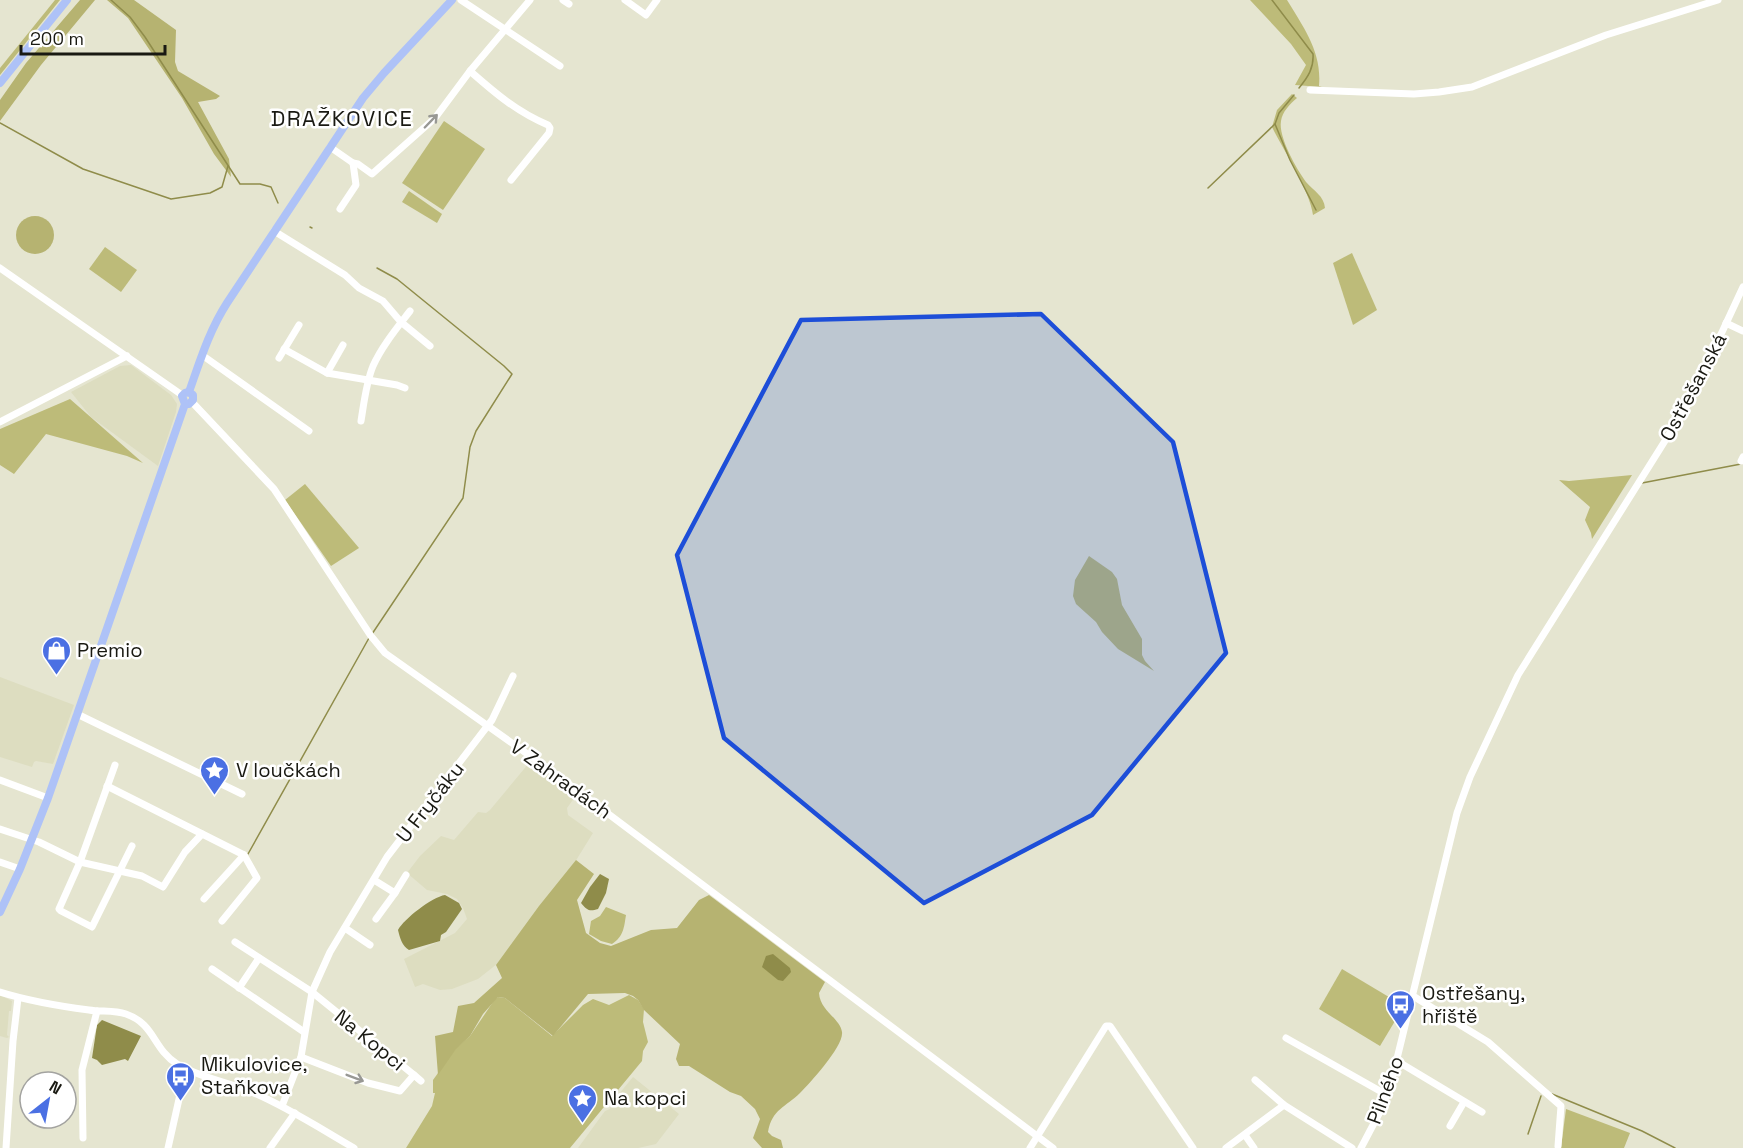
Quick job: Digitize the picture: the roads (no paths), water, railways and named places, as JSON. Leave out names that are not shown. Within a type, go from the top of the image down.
[{"type":"main road","points":[[0,83],[67,0]]},
{"type":"main road","points":[[0,912],[48,798],[202,355],[221,312],[372,86],[452,0]]},
{"type":"street","points":[[461,0],[560,66]]},
{"type":"street","points":[[330,147],[372,174],[435,118],[470,71],[530,0]]},
{"type":"street","points":[[625,0],[646,15],[657,0]]},
{"type":"street","points":[[1310,90],[1414,94],[1472,87],[1623,29],[1718,0]]},
{"type":"street","points":[[470,71],[507,103],[550,128],[549,134],[512,180]]},
{"type":"street","points":[[340,209],[356,185],[353,163]]},
{"type":"street","points":[[274,231],[345,274],[359,288],[380,298],[401,322],[430,346]]},
{"type":"street","name":"V Zahradách","points":[[0,268],[187,398],[274,489],[371,636],[391,658],[488,725],[1053,1148]]},
{"type":"street","name":"Ostřešanská","points":[[1413,996],[1457,813],[1470,777],[1522,669],[1693,395],[1743,287]]},
{"type":"street","points":[[361,421],[369,380],[380,352],[410,311]]},
{"type":"street","points":[[1726,323],[1743,331]]},
{"type":"street","points":[[279,358],[299,325]]},
{"type":"street","points":[[327,373],[343,345]]},
{"type":"street","points":[[284,349],[327,373],[405,388]]},
{"type":"street","points":[[202,355],[309,431]]},
{"type":"street","points":[[0,422],[127,356]]},
{"type":"street","name":"U Fryčáku","points":[[312,992],[330,952],[387,856],[488,725],[513,676]]},
{"type":"street","points":[[77,714],[242,794]]},
{"type":"street","points":[[115,765],[80,862],[59,909],[92,927],[132,846]]},
{"type":"street","points":[[0,780],[48,798]]},
{"type":"street","points":[[108,786],[244,855],[257,878],[222,921]]},
{"type":"street","points":[[0,829],[32,840],[80,862],[142,876],[163,887],[185,852],[202,834]]},
{"type":"street","points":[[204,899],[244,855]]},
{"type":"street","points":[[0,862],[20,869]]},
{"type":"street","name":"U Fryčáku","points":[[376,919],[406,875]]},
{"type":"street","points":[[374,880],[395,893]]},
{"type":"street","points":[[345,928],[370,945]]},
{"type":"street","name":"Na Kopci","points":[[235,942],[312,992],[414,1075],[400,1091],[368,1083],[301,1057]]},
{"type":"street","points":[[239,988],[259,958]]},
{"type":"street","name":"Na Kopci","points":[[212,969],[304,1032]]},
{"type":"street","points":[[0,992],[18,998],[121,1013],[143,1023],[165,1055],[186,1068],[253,1092],[295,1113],[354,1148]]},
{"type":"street","name":"Na Kopci","points":[[282,1106],[301,1057],[312,992]]},
{"type":"street","points":[[1413,996],[1488,1042],[1561,1106],[1558,1146]]},
{"type":"street","name":"Pilného","points":[[1361,1148],[1387,1095],[1413,996]]},
{"type":"street","points":[[6,1148],[18,998]]},
{"type":"street","points":[[83,1138],[82,1070],[97,1011]]},
{"type":"street","points":[[1030,1148],[1106,1026],[1110,1026],[1193,1148]]},
{"type":"street","points":[[1286,1038],[1387,1095]]},
{"type":"street","points":[[1397,1062],[1482,1112]]},
{"type":"street","points":[[168,1148],[186,1068]]},
{"type":"street","points":[[414,1075],[421,1081]]},
{"type":"street","points":[[1523,1086],[1529,1079]]},
{"type":"street","points":[[1256,1080],[1284,1105],[1352,1148]]},
{"type":"street","points":[[1450,1126],[1464,1102]]},
{"type":"street","points":[[1226,1148],[1284,1105]]},
{"type":"street","points":[[0,1106],[8,1110]]},
{"type":"street","points":[[270,1148],[295,1113]]},
{"type":"street","points":[[1245,1135],[1254,1148]]},
{"type":"waterway","points":[[111,0],[130,17],[145,37],[240,184],[260,184],[271,187],[278,203]]},
{"type":"waterway","points":[[1272,0],[1313,54],[1310,72],[1299,88]]},
{"type":"waterway","points":[[1208,188],[1275,124],[1279,113],[1294,95]]},
{"type":"waterway","points":[[0,123],[83,169],[171,199],[210,193],[222,187],[228,166]]},
{"type":"waterway","points":[[1275,124],[1290,160],[1316,210]]},
{"type":"waterway","points":[[372,634],[463,498],[470,447],[476,431],[512,374],[397,279],[377,268]]},
{"type":"waterway","points":[[1642,483],[1741,464]]},
{"type":"waterway","points":[[248,854],[369,638]]},
{"type":"waterway","points":[[1552,1094],[1642,1131],[1675,1148]]},
{"type":"waterway","points":[[1528,1134],[1541,1096]]},
{"type":"place","name":"Premio","points":[[56,676]]},
{"type":"place","name":"V loučkách","points":[[215,796]]},
{"type":"place","name":"Ostřešany, hřiště","points":[[1401,1030]]},
{"type":"place","name":"Mikulovice, Staňkova","points":[[180,1102]]},
{"type":"place","name":"Na kopci","points":[[583,1124]]},
{"type":"district","name":"DRAŽKOVICE","points":[[342,118]]}]
